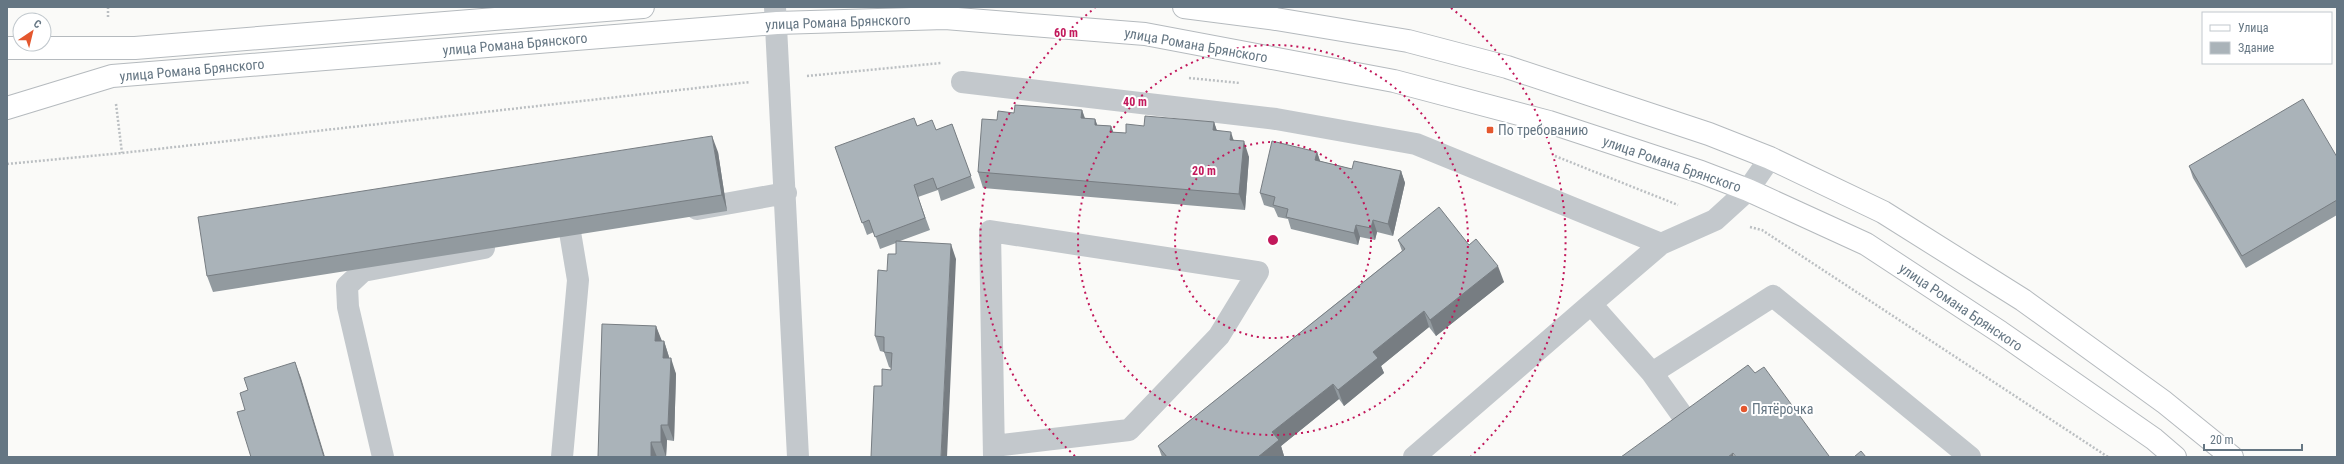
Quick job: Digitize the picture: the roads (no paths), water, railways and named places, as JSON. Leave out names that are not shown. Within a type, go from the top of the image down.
[{"type":"main road","name":"улица Романа Брянского","points":[[7,48],[135,48],[643,7]]},
{"type":"main road","points":[[1184,7],[1276,19],[1423,45],[1514,69],[1710,134],[1770,158],[1883,212],[2023,300],[2164,402],[2232,457]]},
{"type":"main road","name":"улица Романа Брянского","points":[[7,108],[112,76],[776,15],[946,18],[1145,34],[1394,81],[1548,122],[1701,172],[1748,190],[1866,244],[2000,332],[2154,439],[2175,457]]},
{"type":"lane","points":[[776,15],[798,457]]},
{"type":"lane","points":[[962,82],[1276,119],[1416,144],[1661,244]]},
{"type":"lane","points":[[1414,457],[1661,244],[1715,220],[1748,190],[1770,158]]},
{"type":"lane","points":[[679,212],[786,193]]},
{"type":"lane","points":[[547,236],[579,230],[578,280],[562,457]]},
{"type":"lane","points":[[990,231],[1258,272],[1219,336],[1129,430],[994,452],[990,231]]},
{"type":"lane","points":[[382,457],[348,307],[347,286],[363,271],[501,245]]},
{"type":"lane","points":[[1652,373],[1773,296],[1970,457]]},
{"type":"lane","points":[[1591,304],[1652,373],[1712,457]]},
{"type":"place","name":"По требованию","points":[[1490,130]]},
{"type":"place","name":"Пятёрочка","points":[[1744,409]]}]
